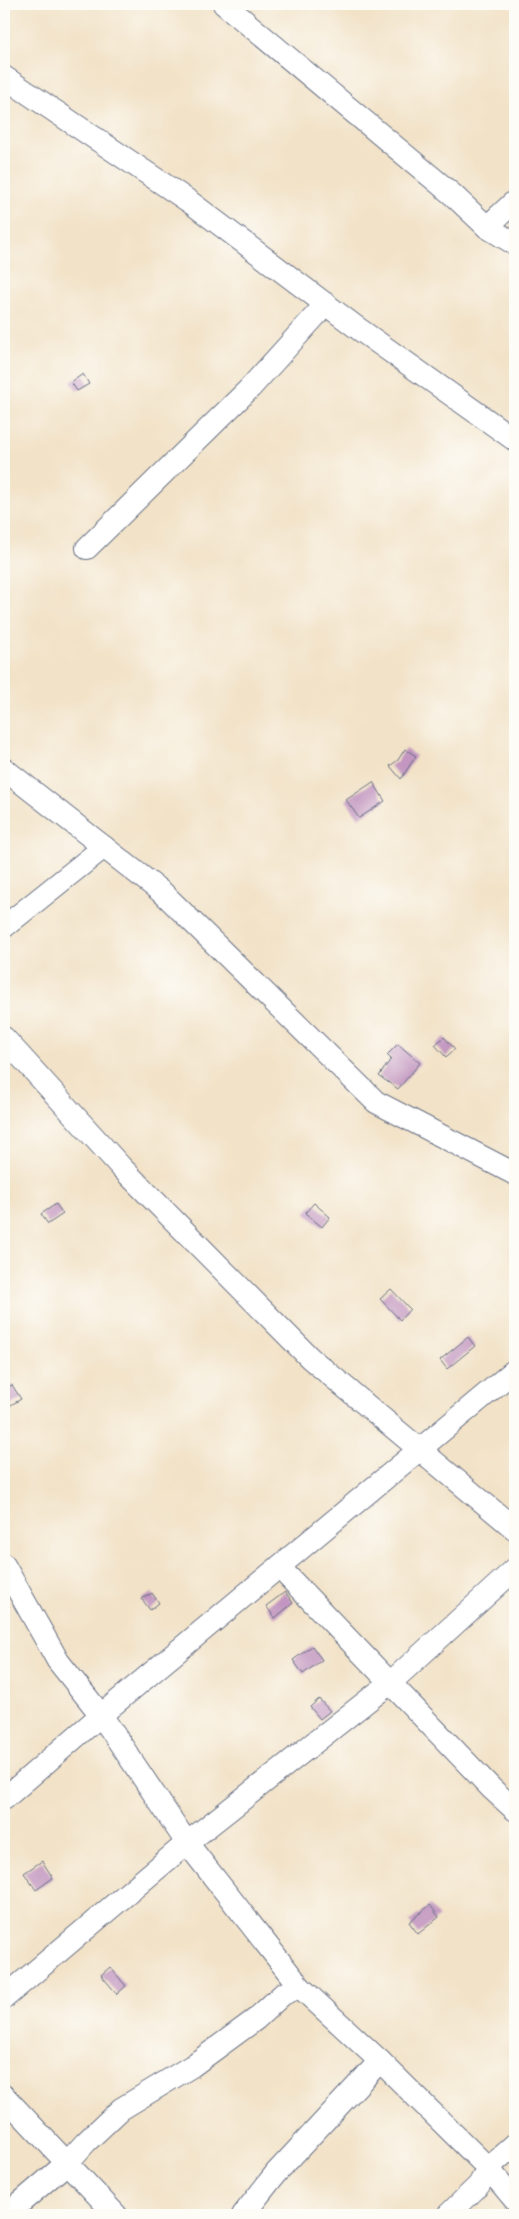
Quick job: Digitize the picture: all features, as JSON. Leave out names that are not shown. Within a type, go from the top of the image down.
[{"type":"street","points":[[224,4],[453,195],[486,226],[515,244]]},
{"type":"street","points":[[4,77],[190,202],[326,304],[515,440]]},
{"type":"street","points":[[486,226],[515,201]]},
{"type":"street","points":[[87,548],[250,388],[326,304]]},
{"type":"street","points":[[4,769],[164,894],[376,1102],[515,1174]]},
{"type":"street","points":[[4,927],[104,847]]},
{"type":"street","points":[[4,1038],[121,1168],[310,1358],[515,1529]]},
{"type":"street","points":[[4,1798],[515,1370]]},
{"type":"street","points":[[4,1565],[58,1662],[101,1715],[187,1843],[300,1987],[380,2061],[488,2168],[515,2200]]},
{"type":"street","points":[[279,1567],[492,1789],[515,1810]]},
{"type":"street","points":[[4,1998],[187,1843],[390,1683],[515,1569]]},
{"type":"street","points":[[6,2215],[67,2163],[121,2109],[192,2066],[256,2019],[283,1994],[300,1987]]},
{"type":"street","points":[[243,2215],[276,2173],[380,2061]]},
{"type":"street","points":[[4,2096],[116,2215]]},
{"type":"street","points":[[448,2215],[479,2185],[488,2168],[515,2144]]},
{"type":"building","points":[[83,374],[89,384],[77,391],[71,382]]},
{"type":"building","points":[[405,749],[416,756],[401,779],[390,766],[398,760]]},
{"type":"building","points":[[373,782],[385,801],[359,818],[346,800]]},
{"type":"building","points":[[444,1037],[455,1049],[446,1057],[435,1045]]},
{"type":"building","points":[[398,1044],[420,1063],[398,1089],[379,1076],[391,1059],[387,1055]]},
{"type":"building","points":[[314,1203],[330,1217],[322,1227],[305,1213]]},
{"type":"building","points":[[56,1204],[63,1214],[48,1224],[41,1214]]},
{"type":"building","points":[[391,1289],[410,1309],[400,1320],[380,1299]]},
{"type":"building","points":[[468,1337],[475,1346],[447,1369],[440,1360]]},
{"type":"building","points":[[12,1385],[21,1399],[4,1409],[4,1389]]},
{"type":"building","points":[[285,1592],[293,1603],[275,1618],[266,1606]]},
{"type":"building","points":[[152,1593],[159,1603],[150,1610],[142,1599]]},
{"type":"building","points":[[312,1646],[322,1660],[303,1674],[293,1660]]},
{"type":"building","points":[[319,1699],[330,1711],[320,1719],[310,1707]]},
{"type":"building","points":[[42,1861],[53,1878],[36,1890],[24,1873]]},
{"type":"building","points":[[430,1905],[439,1917],[418,1934],[409,1922]]},
{"type":"building","points":[[110,1967],[126,1986],[117,1994],[101,1975]]}]
